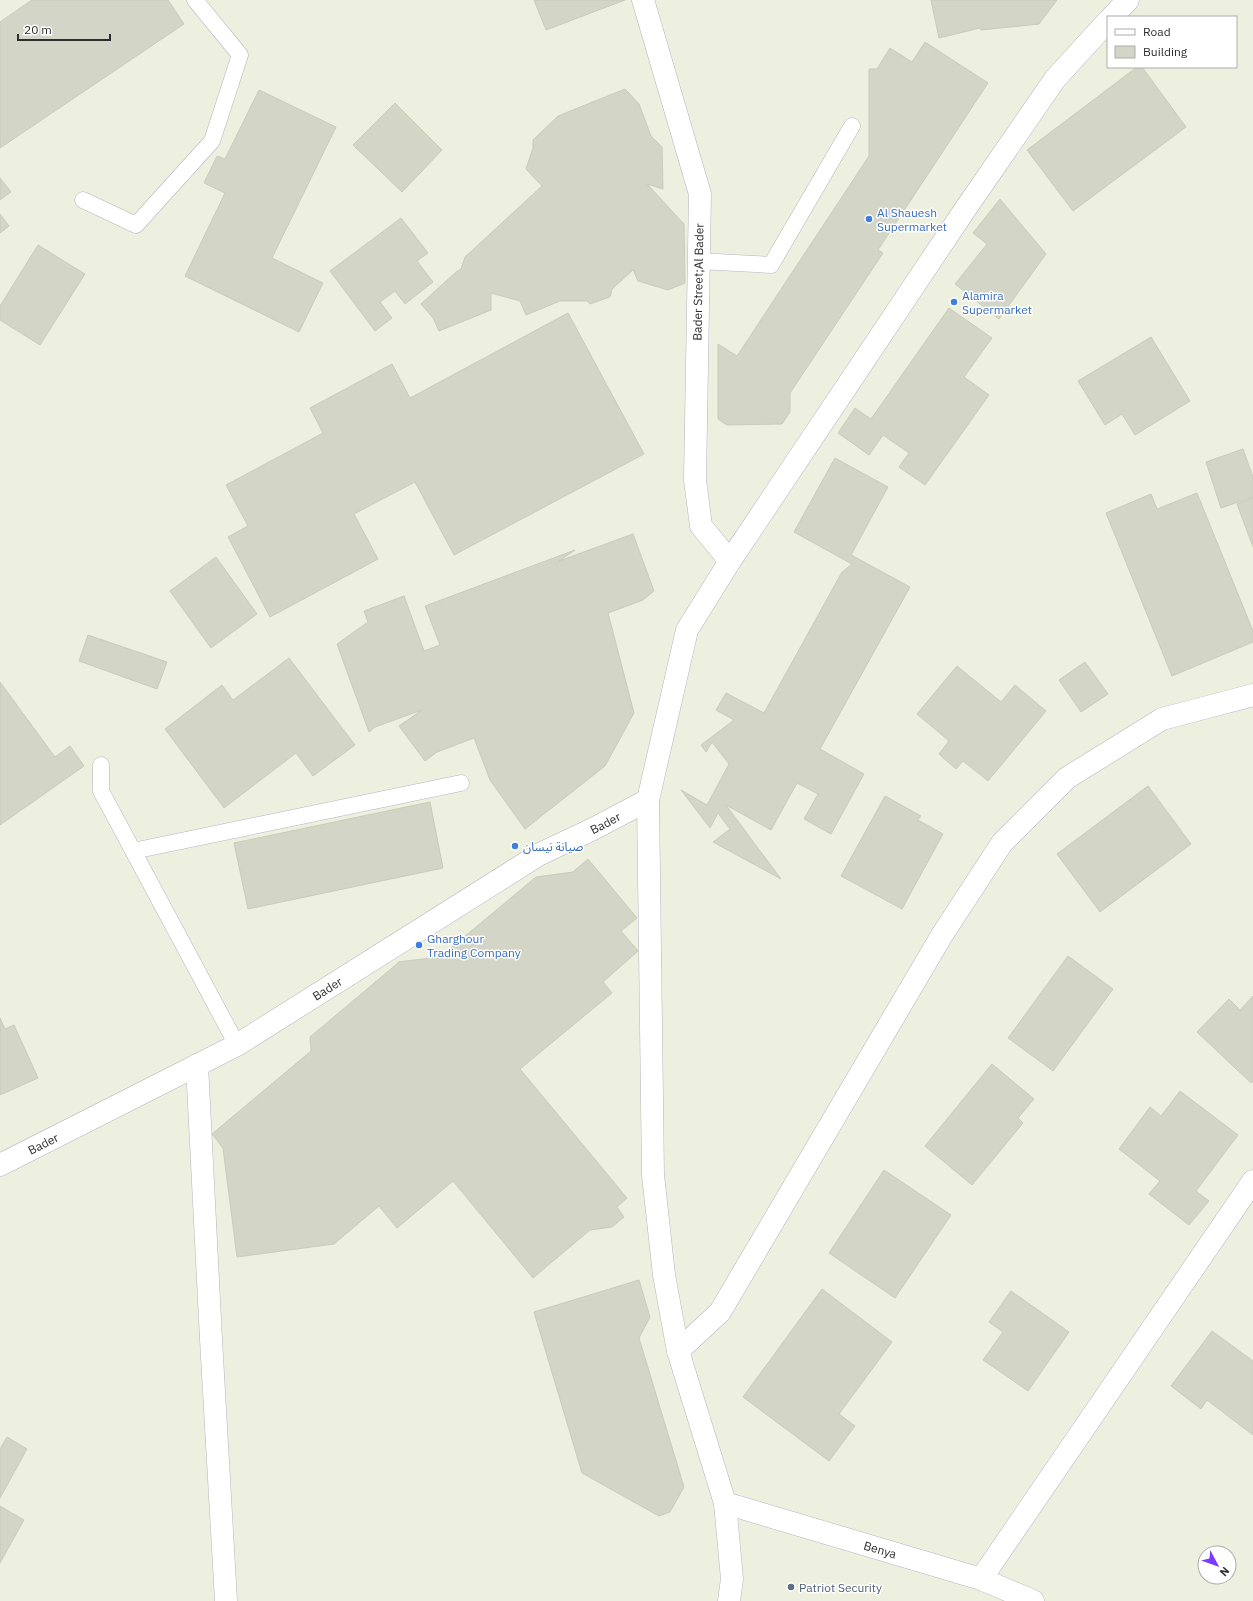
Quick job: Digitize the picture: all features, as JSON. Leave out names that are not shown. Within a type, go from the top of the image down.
[{"type":"street","name":"Bader Street;Al Bader","points":[[643,0],[700,194],[695,480],[701,526],[730,561]]},
{"type":"street","points":[[1113,16],[1128,0]]},
{"type":"street","points":[[729,1601],[732,1579],[725,1503],[678,1351],[664,1275],[653,1175],[648,800],[687,630],[730,561],[964,211],[1055,79],[1107,22]]},
{"type":"street","points":[[678,1351],[720,1312],[942,935],[1002,843],[1067,778],[1162,719],[1253,695]]},
{"type":"street","name":"Bader","points":[[0,1165],[237,1045],[540,854],[593,829],[648,800]]},
{"type":"street","points":[[197,1065],[211,1347],[226,1601]]},
{"type":"street","points":[[981,1578],[1253,1181]]},
{"type":"street","name":"Benya","points":[[725,1503],[981,1578],[1033,1601]]},
{"type":"lane","points":[[83,200],[136,225],[212,141],[240,55],[196,0]]},
{"type":"lane","points":[[699,261],[770,265],[852,126]]},
{"type":"lane","points":[[101,765],[101,791],[237,1045]]},
{"type":"lane","points":[[133,851],[461,783]]},
{"type":"building","points":[[32,0],[168,0],[184,24],[0,148],[0,22]]},
{"type":"building","points":[[534,0],[625,0],[546,30]]},
{"type":"building","points":[[931,0],[1057,0],[1039,24],[981,30],[980,28],[939,38]]},
{"type":"building","points":[[925,42],[988,83],[878,250],[883,253],[790,393],[790,412],[782,424],[727,425],[718,419],[718,344],[737,356],[869,156],[869,69],[877,69],[890,48],[912,62]]},
{"type":"building","points":[[1136,68],[1143,68],[1186,127],[1073,211],[1027,150]]},
{"type":"building","points":[[625,89],[639,104],[651,136],[662,147],[663,189],[647,184],[684,224],[685,283],[668,290],[638,281],[633,270],[612,289],[610,297],[590,304],[587,301],[560,301],[526,315],[520,301],[491,293],[491,310],[439,331],[433,318],[421,304],[461,269],[465,257],[542,186],[526,169],[533,148],[533,140],[558,116]]},
{"type":"building","points":[[259,90],[336,127],[272,258],[323,283],[299,332],[185,276],[225,193],[204,183],[217,156],[225,159]]},
{"type":"building","points":[[395,103],[442,150],[402,192],[353,145]]},
{"type":"building","points":[[0,178],[11,192],[0,200]]},
{"type":"building","points":[[1000,199],[1046,254],[999,319],[955,284],[987,244],[973,233]]},
{"type":"building","points":[[0,214],[9,226],[0,233]]},
{"type":"building","points":[[401,218],[428,253],[417,261],[433,282],[405,304],[395,291],[380,302],[392,318],[375,331],[330,271]]},
{"type":"building","points":[[38,245],[85,274],[40,345],[0,320],[0,306]]},
{"type":"building","points":[[949,308],[992,338],[964,377],[989,395],[925,485],[899,467],[909,453],[883,435],[869,455],[838,433],[855,408],[871,419]]},
{"type":"building","points":[[568,313],[644,454],[454,555],[415,482],[354,514],[378,559],[270,617],[228,537],[248,526],[226,485],[323,433],[310,408],[392,364],[410,398]]},
{"type":"building","points":[[1151,337],[1190,401],[1135,435],[1122,414],[1105,425],[1078,381]]},
{"type":"building","points":[[1243,449],[1253,477],[1253,497],[1221,508],[1206,462]]},
{"type":"building","points":[[835,458],[888,487],[851,555],[910,587],[820,749],[864,774],[831,834],[804,819],[818,794],[797,783],[771,830],[726,805],[781,879],[713,842],[730,829],[718,813],[710,828],[681,790],[707,805],[729,764],[712,742],[706,752],[701,745],[734,720],[716,710],[726,693],[764,713],[842,572],[852,564],[794,532]]},
{"type":"building","points":[[1197,493],[1253,631],[1253,642],[1172,676],[1106,513],[1151,494],[1157,509]]},
{"type":"building","points":[[1253,498],[1253,547],[1237,504]]},
{"type":"building","points":[[633,534],[654,591],[643,600],[608,613],[634,713],[605,766],[525,829],[490,780],[474,738],[437,752],[425,761],[399,726],[422,710],[375,727],[369,732],[337,644],[368,622],[364,611],[404,596],[424,651],[440,645],[425,606],[575,550],[559,561]]},
{"type":"building","points":[[216,557],[257,614],[211,648],[170,591]]},
{"type":"building","points":[[88,635],[167,662],[157,689],[79,661]]},
{"type":"building","points":[[289,658],[355,745],[313,776],[296,753],[224,808],[165,729],[222,685],[233,700]]},
{"type":"building","points":[[1085,662],[1108,694],[1081,712],[1059,680]]},
{"type":"building","points":[[957,666],[1001,702],[1015,685],[1046,711],[988,781],[963,761],[956,769],[939,754],[949,741],[917,714]]},
{"type":"building","points":[[0,682],[55,757],[70,746],[84,766],[0,825]]},
{"type":"building","points":[[1148,786],[1191,844],[1100,912],[1057,854]]},
{"type":"building","points":[[885,796],[921,816],[918,820],[943,834],[902,909],[841,876]]},
{"type":"building","points":[[430,802],[443,868],[248,909],[234,843]]},
{"type":"building","points":[[588,859],[637,918],[621,931],[638,951],[603,982],[612,993],[520,1069],[627,1198],[617,1207],[624,1217],[612,1227],[590,1230],[533,1278],[453,1181],[397,1228],[379,1206],[334,1244],[237,1257],[223,1148],[212,1134],[311,1051],[310,1037],[398,962],[440,957],[536,877],[573,872]]},
{"type":"building","points":[[1068,956],[1113,989],[1053,1071],[1008,1038]]},
{"type":"building","points":[[1253,996],[1253,1081],[1251,1083],[1197,1032],[1229,999],[1240,1010]]},
{"type":"building","points":[[0,1018],[5,1029],[14,1025],[38,1078],[0,1095]]},
{"type":"building","points":[[992,1064],[1034,1099],[1018,1118],[1023,1123],[972,1185],[925,1146]]},
{"type":"building","points":[[1180,1091],[1238,1135],[1196,1191],[1209,1201],[1189,1225],[1149,1194],[1160,1181],[1119,1149],[1150,1107],[1161,1116]]},
{"type":"building","points":[[884,1170],[951,1215],[895,1298],[829,1253]]},
{"type":"building","points":[[639,1280],[650,1317],[639,1338],[684,1487],[670,1512],[659,1516],[582,1473],[534,1312]]},
{"type":"building","points":[[822,1289],[892,1342],[839,1414],[855,1426],[829,1461],[743,1397]]},
{"type":"building","points":[[1011,1291],[1069,1332],[1028,1391],[983,1360],[1003,1332],[989,1322]]},
{"type":"building","points":[[1212,1331],[1253,1361],[1253,1435],[1207,1400],[1201,1409],[1171,1386]]},
{"type":"building","points":[[7,1437],[27,1449],[0,1498],[0,1449]]},
{"type":"building","points":[[0,1506],[24,1520],[0,1563]]},
{"type":"place","name":"Al Shauesh Supermarket","points":[[869,219]]},
{"type":"place","name":"Alamira Supermarket","points":[[954,302]]},
{"type":"place","name":"صيانة نيسان","points":[[515,846]]},
{"type":"place","name":"Gharghour Trading Company","points":[[419,945]]},
{"type":"place","name":"Patriot Security","points":[[791,1587]]}]
